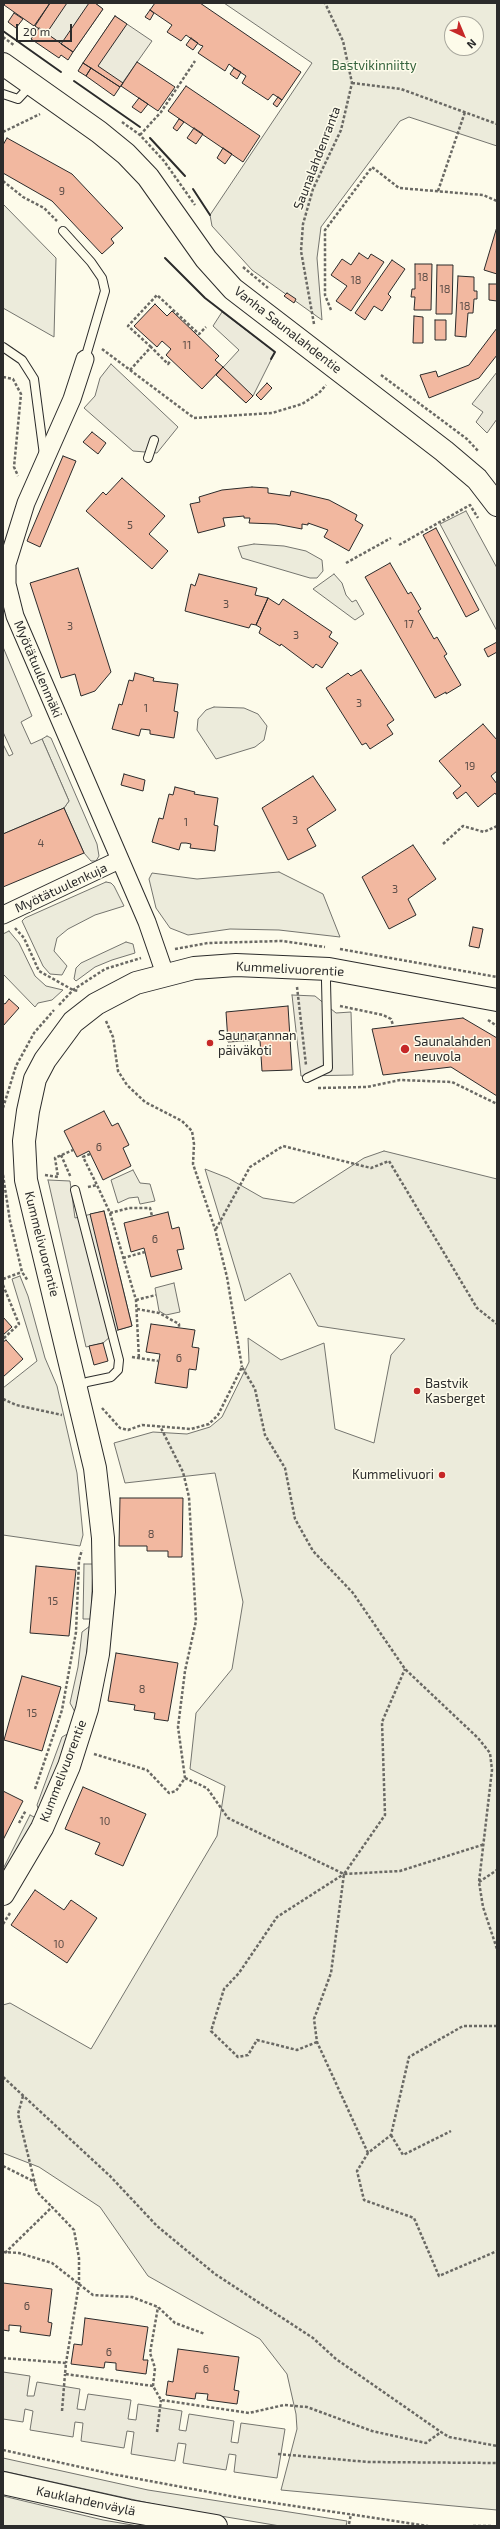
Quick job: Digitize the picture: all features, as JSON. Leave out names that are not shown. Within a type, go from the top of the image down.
[{"type":"street","name":"Vanha Saunalahdentie","points":[[3,64],[99,132],[126,154],[148,177],[206,259],[233,289],[444,451],[477,479],[497,505]]},
{"type":"street","name":"Myötätuulenmäki","points":[[85,360],[72,399],[26,503],[7,564],[7,584],[15,616],[147,922],[165,974]]},
{"type":"street","name":"Myötätuulenkuja","points":[[6,919],[120,860]]},
{"type":"street","name":"Kummelivuorentie","points":[[3,1894],[42,1828],[69,1766],[87,1709],[98,1654],[104,1592],[103,1538],[95,1468],[77,1387],[26,1180],[24,1141],[28,1111],[35,1079],[45,1060],[73,1022],[87,1010],[116,992],[165,974],[194,968],[236,965],[329,969],[497,1000]]},
{"type":"street","name":"Kauklahdenväylä","points":[[3,2483],[129,2511],[216,2526]]},
{"type":"lane","points":[[3,94],[18,99],[32,84]]},
{"type":"lane","points":[[63,232],[91,262],[102,278],[105,291],[85,360]]},
{"type":"lane","points":[[3,347],[22,360],[34,379],[45,460]]},
{"type":"lane","points":[[148,458],[154,440]]},
{"type":"lane","points":[[307,1078],[328,1068],[326,981],[329,969]]},
{"type":"lane","points":[[75,1190],[119,1360],[118,1370],[111,1377],[87,1382],[77,1387]]},
{"type":"path","name":"Saunalahdenranta","points":[[314,324],[301,251],[303,224],[313,189],[341,130],[352,84],[343,41],[325,3]]},
{"type":"path","points":[[3,37],[21,50]]},
{"type":"path","points":[[140,135],[161,112],[195,61]]},
{"type":"path","points":[[352,84],[401,89],[497,124]]},
{"type":"path","points":[[438,191],[464,112]]},
{"type":"path","points":[[4,131],[34,117]]},
{"type":"path","points":[[120,121],[140,135],[164,161],[199,212]]},
{"type":"path","points":[[331,310],[325,296],[325,230],[372,167],[399,188],[483,195],[497,200]]},
{"type":"path","points":[[3,182],[23,197],[44,208],[62,226],[63,232]]},
{"type":"path","points":[[240,263],[274,293]]},
{"type":"path","points":[[171,360],[168,364],[128,326],[157,295],[198,334],[206,327]]},
{"type":"path","points":[[309,320],[321,328]]},
{"type":"path","points":[[91,340],[189,416],[200,418],[272,412],[288,408],[312,398],[330,380]]},
{"type":"path","points":[[130,370],[151,348]]},
{"type":"path","points":[[376,371],[467,439],[482,455]]},
{"type":"path","points":[[3,377],[13,379],[21,394],[14,467],[20,479]]},
{"type":"path","points":[[399,545],[470,505],[478,518]]},
{"type":"path","points":[[346,563],[391,538]]},
{"type":"path","points":[[443,844],[463,826],[484,832],[497,826]]},
{"type":"path","points":[[6,919],[24,938],[39,971],[73,990]]},
{"type":"path","points":[[297,986],[307,1078],[310,1085],[320,1089],[367,1087],[400,1080],[452,1082],[497,1104]]},
{"type":"path","points":[[326,1003],[383,1015],[391,1019],[393,1025]]},
{"type":"path","points":[[104,1018],[113,1037],[118,1071],[127,1085],[145,1102],[182,1121],[192,1131],[194,1144],[193,1164],[215,1229],[227,1277],[242,1367],[255,1389],[265,1435],[285,1468],[295,1518],[304,1537],[313,1551],[353,1593],[405,1669],[478,1738],[490,1754],[492,1770],[485,1844],[479,1882],[482,1907],[497,1949]]},
{"type":"path","points":[[215,1229],[250,1167],[283,1146],[371,1168],[389,1161],[477,1308],[497,1324]]},
{"type":"path","points":[[46,1175],[58,1177],[55,1158],[74,1150]]},
{"type":"path","points":[[90,1154],[83,1157],[110,1213],[136,1300],[139,1359]]},
{"type":"path","points":[[61,1155],[71,1178]]},
{"type":"path","points":[[75,1190],[97,1185]]},
{"type":"path","points":[[110,1213],[129,1208],[150,1208],[152,1216]]},
{"type":"path","points":[[123,1258],[145,1252]]},
{"type":"path","points":[[3,1279],[22,1272]]},
{"type":"path","points":[[3,1285],[19,1324],[3,1339]]},
{"type":"path","points":[[136,1300],[156,1295]]},
{"type":"path","points":[[137,1309],[159,1313],[179,1324],[179,1328]]},
{"type":"path","points":[[130,1357],[158,1361]]},
{"type":"path","points":[[98,1408],[102,1408],[120,1428],[128,1430],[142,1425],[191,1428],[209,1424],[218,1414],[242,1367]]},
{"type":"path","points":[[3,1399],[50,1414],[67,1416]]},
{"type":"path","points":[[88,1752],[147,1770],[169,1793],[176,1791],[185,1778],[178,1727],[184,1670],[196,1621],[189,1497],[182,1472],[160,1426]]},
{"type":"path","points":[[32,1797],[62,1710],[76,1632],[79,1560],[84,1544]]},
{"type":"path","points":[[317,2042],[297,2050],[257,2040],[248,2055],[238,2057],[210,2031],[224,1989],[239,1973],[277,1917],[344,1874],[385,1815],[382,1722],[405,1669]]},
{"type":"path","points":[[185,1778],[207,1788],[228,1818],[344,1874],[400,1871],[485,1844]]},
{"type":"path","points":[[19,1824],[29,1804]]},
{"type":"path","points":[[479,1882],[497,1870]]},
{"type":"path","points":[[344,1874],[331,1973],[314,2019],[317,2042],[368,2153]]},
{"type":"path","points":[[497,2026],[463,2026],[409,2057],[391,2135],[368,2153],[357,2171],[364,2200],[414,2218],[439,2276],[497,2251]]},
{"type":"path","points":[[3,2077],[110,2176],[157,2226],[215,2274],[313,2338],[336,2359],[449,2437],[497,2446]]},
{"type":"path","points":[[23,2096],[18,2114],[37,2192],[74,2230],[79,2258],[79,2284],[66,2362],[62,2411]]},
{"type":"path","points":[[391,2135],[403,2155],[451,2131]]},
{"type":"path","points":[[3,2166],[35,2182]]},
{"type":"path","points":[[4,2252],[52,2207]]},
{"type":"path","points":[[4,2252],[19,2253],[52,2263],[93,2295],[132,2297],[158,2307],[175,2323],[205,2334]]},
{"type":"path","points":[[157,2432],[161,2400],[153,2386],[155,2368],[150,2354],[158,2307]]},
{"type":"path","points":[[3,2358],[66,2362]]},
{"type":"path","points":[[65,2374],[153,2386]]},
{"type":"path","points":[[161,2400],[250,2413],[284,2405],[307,2408],[372,2431],[426,2443],[441,2432]]},
{"type":"path","points":[[3,2450],[112,2474],[241,2498],[428,2526]]},
{"type":"path","points":[[278,2454],[368,2462],[497,2462]]},
{"type":"path","points":[[349,2524],[350,2514]]},
{"type":"path","points":[[473,2526],[492,2526]]},
{"type":"green space","name":"Bastvikinniitty","points":[[224,3],[497,3],[497,146],[409,117],[400,121],[321,227],[317,258],[322,320],[252,270],[212,226],[210,215],[312,63]]},
{"type":"green space","points":[[3,204],[56,258],[54,337],[3,308]]},
{"type":"green space","points":[[254,544],[284,546],[306,551],[322,560],[323,571],[317,578],[310,578],[242,558],[238,547]]},
{"type":"green space","points":[[334,574],[342,583],[346,595],[352,602],[356,600],[364,614],[355,620],[313,589]]},
{"type":"green space","points":[[214,707],[244,708],[258,714],[267,726],[264,740],[255,747],[216,759],[197,730],[198,719],[206,710]]},
{"type":"green space","points":[[47,736],[51,738],[97,844],[99,856],[96,861],[91,861],[84,853],[64,808],[69,801],[42,739]]},
{"type":"green space","points":[[279,872],[323,894],[340,937],[279,930],[230,929],[188,935],[170,928],[156,908],[149,879],[152,873],[197,879]]},
{"type":"green space","points":[[106,882],[111,883],[114,886],[124,906],[95,915],[68,929],[57,938],[54,951],[67,966],[62,975],[50,974],[43,966],[22,921],[25,918]]},
{"type":"green space","points":[[9,931],[19,943],[35,976],[46,986],[63,990],[52,1000],[38,1003],[35,1007],[3,974],[3,934]]},
{"type":"green space","points":[[126,942],[133,944],[135,953],[95,967],[76,981],[74,979],[76,968],[81,963]]},
{"type":"green space","points":[[384,1151],[497,1179],[497,2510],[281,2490],[297,2429],[296,2414],[287,2374],[260,2339],[148,2276],[100,2207],[39,2167],[3,2153],[3,2005],[10,2003],[91,2049],[217,1836],[225,1786],[190,1769],[196,1713],[232,1669],[243,1602],[215,1473],[125,1483],[114,1443],[153,1432],[187,1434],[210,1427],[222,1417],[249,1362],[248,1338],[281,1360],[324,1343],[335,1429],[374,1443],[391,1355],[405,1339],[318,1326],[290,1273],[245,1301],[205,1169],[228,1178],[263,1198],[294,1203],[364,1158]]},
{"type":"green space","points":[[133,1170],[140,1183],[150,1184],[155,1201],[140,1204],[138,1197],[129,1198],[118,1203],[111,1180]]},
{"type":"green space","points":[[20,1276],[28,1296],[45,1358],[57,1386],[77,1473],[83,1535],[80,1546],[3,1535],[3,1388],[37,1361],[12,1279]]},
{"type":"green space","points":[[174,1283],[180,1312],[166,1315],[159,1311],[155,1288]]},
{"type":"green space","points":[[84,1564],[93,1564],[91,1619],[83,1619]]},
{"type":"green space","points":[[30,1815],[38,1819],[3,1882],[3,1869]]},
{"type":"green space","points":[[3,2458],[148,2490],[347,2521],[346,2526],[280,2526],[167,2507],[3,2471]]},
{"type":"green space","points":[[3,2496],[103,2520],[138,2526],[3,2526]]},
{"type":"shaded area","points":[[50,3],[95,3],[103,9],[73,52],[35,26]]},
{"type":"shaded area","points":[[115,16],[152,41],[116,92],[80,68]]},
{"type":"shaded area","points":[[222,312],[275,352],[253,396],[246,403],[216,375],[239,350],[213,326]]},
{"type":"shaded area","points":[[111,364],[178,427],[157,453],[133,451],[84,408],[95,396],[100,378]]},
{"type":"shaded area","points":[[497,372],[497,419],[487,433],[476,422],[483,412],[472,404]]},
{"type":"shaded area","points":[[466,511],[497,568],[497,631],[440,524]]},
{"type":"shaded area","points":[[3,647],[32,716],[21,722],[31,744],[42,739],[69,801],[64,808],[3,834],[3,744],[9,756],[13,754],[3,732]]},
{"type":"shaded area","points":[[292,995],[315,996],[336,1013],[351,1012],[353,1075],[301,1076]]},
{"type":"shaded area","points":[[48,1180],[70,1181],[75,1218],[104,1211],[132,1326],[118,1330],[103,1343],[86,1347]]},
{"type":"shaded area","points":[[90,1626],[85,1669],[75,1712],[70,1703],[78,1667],[82,1632]]},
{"type":"shaded area","points":[[71,1732],[40,1814],[37,1805],[62,1737]]},
{"type":"shaded area","points":[[3,2372],[30,2376],[27,2396],[34,2396],[37,2382],[80,2389],[77,2409],[85,2410],[88,2394],[131,2400],[128,2419],[136,2420],[138,2404],[182,2411],[179,2430],[186,2431],[189,2414],[234,2421],[231,2442],[238,2443],[241,2423],[285,2429],[277,2478],[234,2472],[236,2455],[229,2454],[226,2470],[183,2463],[186,2444],[178,2443],[175,2461],[131,2454],[134,2432],[127,2431],[124,2448],[81,2441],[83,2423],[75,2422],[73,2437],[30,2430],[33,2411],[25,2409],[23,2422],[3,2419]]},
{"type":"building","points":[[6,3],[50,3],[34,26],[4,5]]},
{"type":"building","points":[[50,3],[67,3],[46,34],[35,26]]},
{"type":"building","points":[[89,3],[95,3],[103,9],[73,52],[61,44]]},
{"type":"building","points":[[155,3],[200,3],[301,72],[282,100],[273,94],[268,100],[242,83],[246,76],[229,64],[225,71],[198,53],[203,46],[186,35],[181,41],[167,32],[172,25],[150,10]]},
{"type":"building","points":[[150,10],[154,13],[150,20],[145,17]]},
{"type":"building","points":[[14,13],[23,19],[16,28],[8,22]]},
{"type":"building","points":[[115,16],[127,24],[98,66],[123,83],[120,87],[83,63]]},
{"type":"building","points":[[39,28],[73,52],[68,60],[61,55],[59,58],[31,39]]},
{"type":"building","points":[[191,38],[198,43],[193,50],[186,45]]},
{"type":"building","points":[[137,62],[175,87],[158,111],[121,86]]},
{"type":"building","points":[[83,63],[91,68],[86,76],[78,71]]},
{"type":"building","points":[[91,68],[120,87],[114,96],[86,76]]},
{"type":"building","points":[[234,68],[241,72],[237,79],[230,74]]},
{"type":"building","points":[[186,86],[260,136],[243,162],[168,111]]},
{"type":"building","points":[[278,97],[282,100],[277,107],[273,104]]},
{"type":"building","points":[[139,98],[148,104],[141,113],[132,107]]},
{"type":"building","points":[[179,119],[184,122],[177,131],[173,128]]},
{"type":"building","points":[[194,128],[203,134],[196,144],[187,138]]},
{"type":"building","points":[[7,138],[72,174],[123,228],[111,239],[114,243],[102,254],[52,201],[3,173],[3,145]]},
{"type":"building","points":[[223,148],[232,154],[225,164],[217,158]]},
{"type":"building","points":[[496,230],[497,231],[497,274],[484,270]]},
{"type":"building","points":[[359,253],[368,259],[371,254],[384,262],[351,311],[336,301],[347,286],[331,275],[342,259],[351,265]]},
{"type":"building","points":[[392,260],[405,269],[388,294],[391,297],[382,311],[374,306],[365,320],[355,313]]},
{"type":"building","points":[[415,264],[432,264],[431,310],[414,310],[415,297],[411,297],[412,289],[415,289]]},
{"type":"building","points":[[437,265],[453,265],[452,314],[436,314]]},
{"type":"building","points":[[458,276],[474,277],[474,291],[477,291],[477,299],[474,299],[473,313],[468,313],[466,337],[455,336]]},
{"type":"building","points":[[489,284],[497,284],[497,301],[489,300]]},
{"type":"building","points":[[287,293],[296,299],[294,303],[284,296]]},
{"type":"building","points":[[155,304],[167,316],[172,311],[219,356],[215,360],[223,367],[202,389],[166,355],[171,349],[162,341],[157,347],[134,326]]},
{"type":"building","points":[[414,316],[423,317],[423,343],[413,343]]},
{"type":"building","points":[[435,320],[446,320],[446,340],[435,340]]},
{"type":"building","points":[[497,328],[497,355],[479,378],[429,398],[420,375],[436,371],[438,377],[469,365]]},
{"type":"building","points":[[223,367],[253,396],[246,403],[216,375]]},
{"type":"building","points":[[267,383],[272,388],[261,400],[256,395]]},
{"type":"building","points":[[92,432],[106,443],[98,454],[83,442]]},
{"type":"building","points":[[63,456],[76,461],[40,547],[27,541]]},
{"type":"building","points":[[122,478],[165,516],[149,534],[168,551],[152,569],[86,511],[103,492],[106,495]]},
{"type":"building","points":[[252,487],[268,488],[268,493],[290,496],[291,491],[329,500],[357,515],[355,520],[363,525],[349,551],[324,537],[328,530],[308,523],[308,525],[302,524],[302,529],[276,524],[249,523],[250,518],[244,518],[244,516],[223,518],[225,526],[198,533],[190,504],[200,502],[199,497],[222,490]]},
{"type":"building","points":[[436,528],[479,610],[466,617],[423,535]]},
{"type":"building","points":[[390,563],[408,594],[411,592],[421,609],[418,611],[434,639],[437,637],[447,654],[444,656],[461,685],[446,694],[446,692],[435,698],[365,577]]},
{"type":"building","points":[[78,568],[111,672],[95,691],[81,696],[75,674],[61,678],[30,583]]},
{"type":"building","points":[[199,574],[257,588],[255,595],[268,598],[256,625],[251,624],[249,628],[185,611],[191,584],[195,586]]},
{"type":"building","points":[[268,598],[279,605],[283,599],[332,632],[329,637],[338,643],[322,668],[316,664],[313,668],[281,644],[280,646],[259,633],[261,628],[256,625]]},
{"type":"building","points":[[497,642],[497,652],[488,657],[484,649]]},
{"type":"building","points":[[361,670],[394,720],[387,725],[393,734],[370,749],[366,743],[362,745],[326,688],[348,673],[351,676]]},
{"type":"building","points":[[135,673],[154,678],[153,681],[178,684],[174,711],[178,712],[174,738],[150,734],[150,730],[141,729],[139,736],[112,729],[119,704],[122,705],[129,680],[133,681]]},
{"type":"building","points":[[483,724],[497,740],[497,771],[491,776],[497,784],[497,796],[495,793],[478,807],[466,792],[457,799],[453,793],[461,786],[439,761]]},
{"type":"building","points":[[124,774],[145,780],[143,791],[121,785]]},
{"type":"building","points":[[313,776],[336,810],[307,829],[316,846],[288,860],[262,808]]},
{"type":"building","points":[[175,787],[195,792],[194,794],[218,798],[214,825],[218,826],[215,851],[190,848],[191,844],[186,843],[181,843],[179,850],[152,842],[159,818],[163,819],[169,794],[173,795]]},
{"type":"building","points":[[64,808],[84,853],[3,887],[3,834]]},
{"type":"building","points":[[413,845],[436,879],[408,899],[416,915],[389,929],[362,877]]},
{"type":"building","points":[[473,927],[483,929],[479,948],[469,946]]},
{"type":"building","points":[[9,999],[19,1008],[3,1026],[3,1003],[5,1004]]},
{"type":"building","points":[[288,1006],[292,1070],[262,1071],[260,1040],[228,1042],[226,1012]]},
{"type":"building","points":[[463,1018],[497,1038],[497,1096],[451,1067],[383,1075],[372,1029]]},
{"type":"building","points":[[104,1111],[112,1126],[118,1123],[129,1145],[123,1148],[131,1166],[103,1180],[89,1151],[77,1157],[64,1131]]},
{"type":"building","points":[[104,1211],[132,1326],[118,1330],[90,1214]]},
{"type":"building","points":[[168,1212],[172,1229],[179,1227],[184,1249],[177,1250],[182,1269],[151,1277],[144,1248],[131,1252],[124,1223]]},
{"type":"building","points":[[3,1317],[12,1327],[3,1335]]},
{"type":"building","points":[[151,1324],[195,1330],[192,1347],[199,1348],[196,1370],[189,1369],[187,1388],[155,1383],[160,1354],[146,1352]]},
{"type":"building","points":[[6,1340],[23,1359],[3,1377],[3,1342]]},
{"type":"building","points":[[103,1343],[108,1361],[94,1365],[89,1346]]},
{"type":"building","points":[[120,1498],[183,1498],[182,1557],[168,1557],[168,1551],[147,1551],[147,1546],[119,1546]]},
{"type":"building","points":[[36,1566],[76,1570],[69,1636],[30,1633]]},
{"type":"building","points":[[116,1653],[178,1663],[168,1721],[154,1719],[155,1713],[134,1710],[135,1705],[108,1701]]},
{"type":"building","points":[[22,1676],[61,1687],[42,1751],[4,1740]]},
{"type":"building","points":[[83,1787],[146,1814],[123,1866],[95,1854],[100,1843],[65,1829]]},
{"type":"building","points":[[3,1791],[23,1801],[3,1840]]},
{"type":"building","points":[[35,1890],[64,1910],[71,1900],[97,1918],[67,1963],[11,1925]]},
{"type":"building","points":[[3,2283],[52,2289],[48,2322],[52,2323],[50,2336],[20,2332],[21,2326],[9,2325],[9,2331],[3,2330]]},
{"type":"building","points":[[85,2318],[148,2327],[143,2360],[148,2360],[146,2374],[116,2370],[116,2363],[105,2362],[104,2368],[71,2364],[74,2344],[82,2345]]},
{"type":"building","points":[[178,2349],[239,2357],[234,2390],[239,2391],[237,2404],[207,2400],[208,2394],[196,2393],[195,2399],[166,2395],[168,2381],[173,2382]]},
{"type":"wall","points":[[3,31],[61,72]]},
{"type":"wall","points":[[74,81],[140,127]]},
{"type":"wall","points":[[150,138],[185,176]]},
{"type":"wall","points":[[193,189],[210,215]]},
{"type":"wall","points":[[165,258],[205,298],[275,352],[271,359]]},
{"type":"place","name":"Saunarannan päiväkoti","points":[[210,1043]]},
{"type":"place","name":"Saunalahden neuvola","points":[[405,1049]]},
{"type":"place","name":"Bastvik Kasberget","points":[[417,1391]]},
{"type":"place","name":"Kummelivuori","points":[[442,1475]]}]
